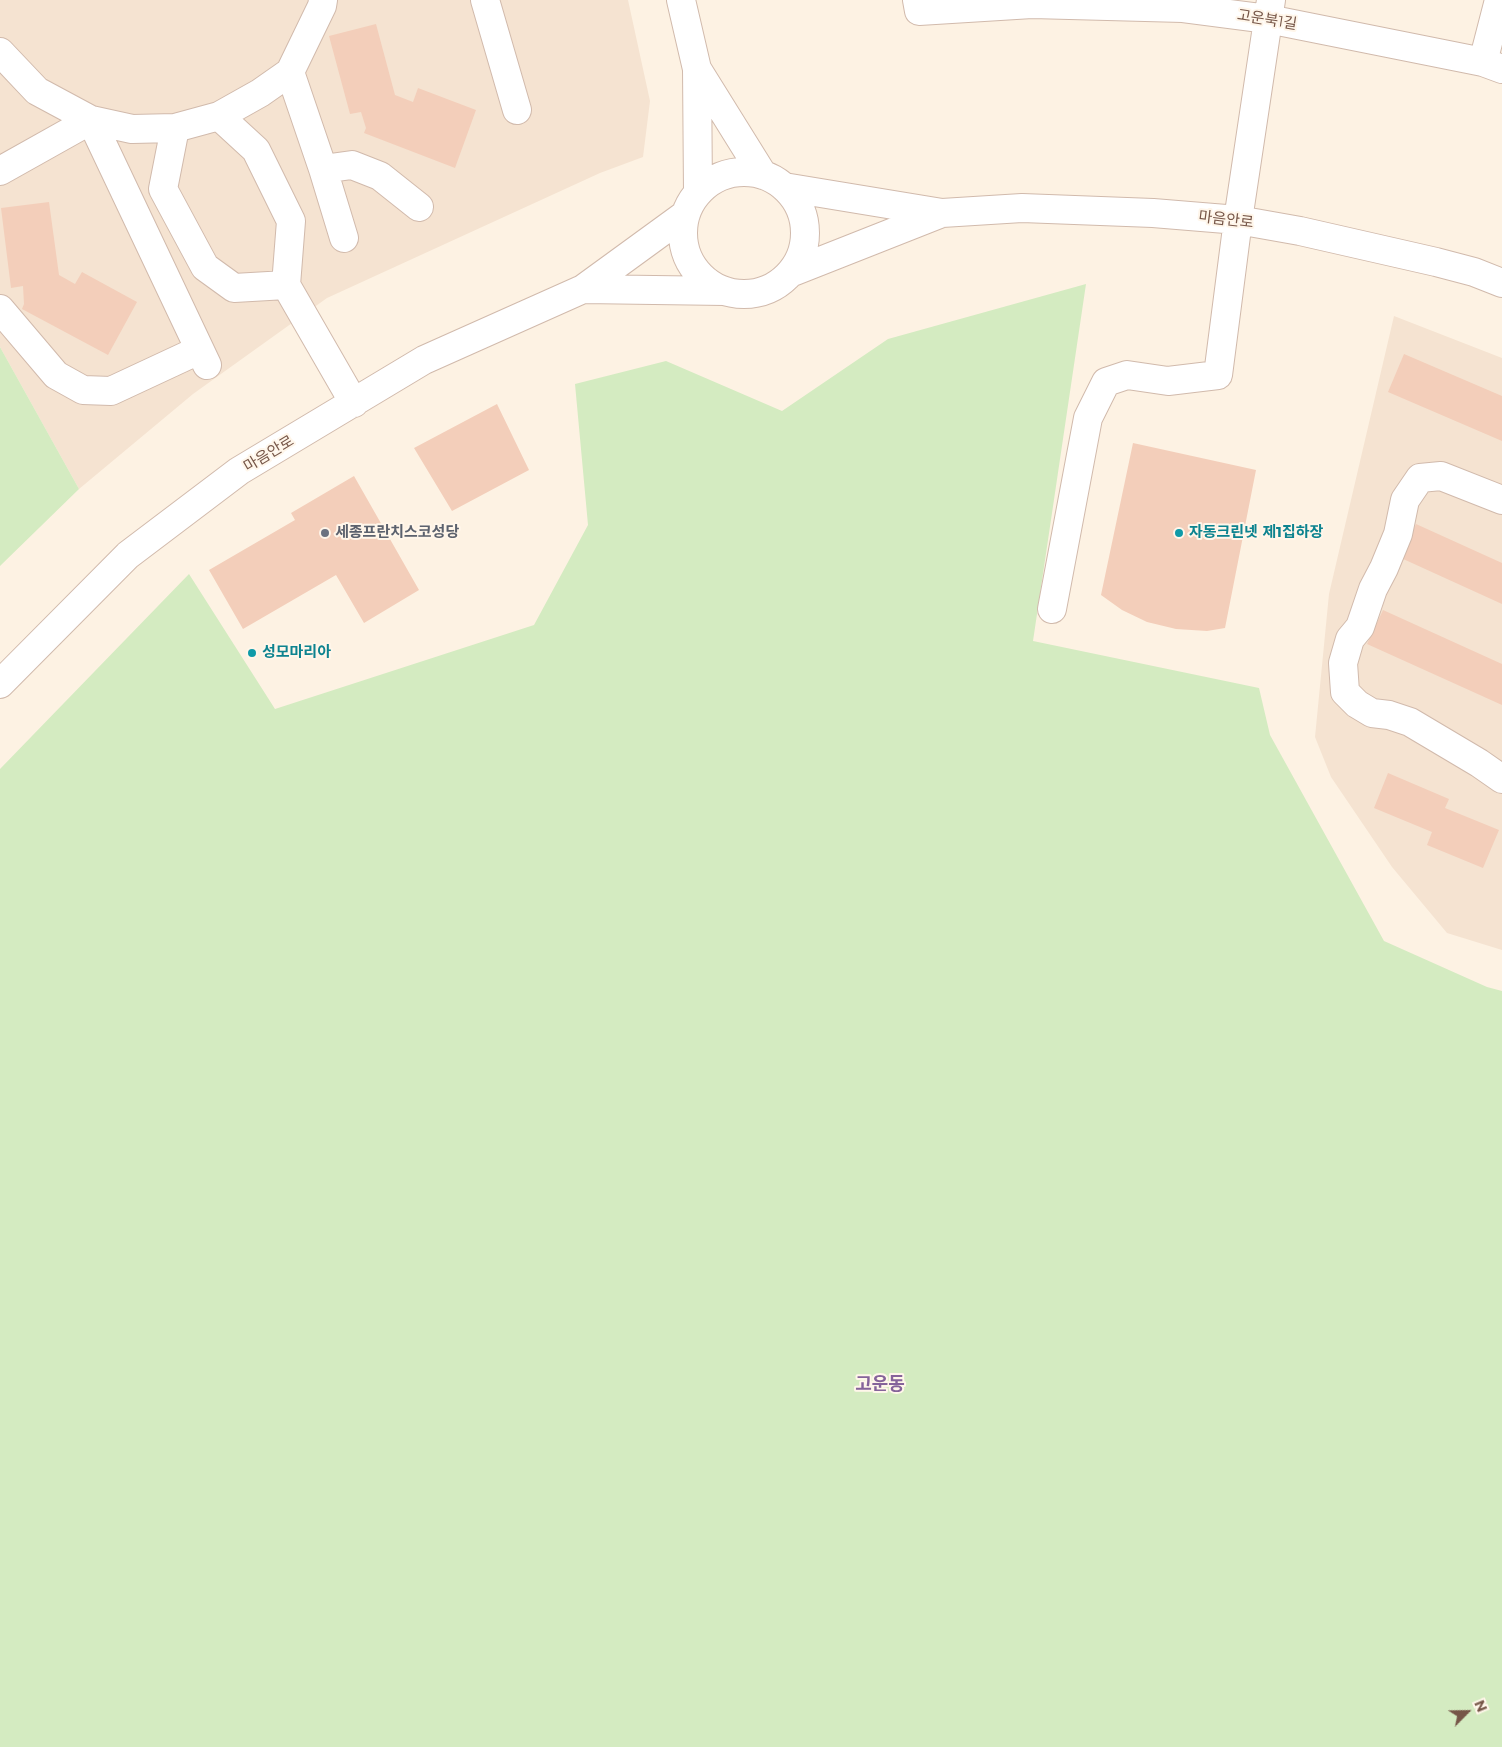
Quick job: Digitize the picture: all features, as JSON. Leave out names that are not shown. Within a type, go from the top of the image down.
[{"type":"street","points":[[485,0],[517,110]]},
{"type":"street","points":[[681,0],[697,69],[692,203],[683,233],[686,252],[695,269],[708,282],[725,291]]},
{"type":"street","name":"고운북1길","points":[[917,0],[920,10],[1032,2],[1269,10],[1492,66]]},
{"type":"street","points":[[1492,66],[1500,0]]},
{"type":"street","points":[[0,52],[37,91],[91,120],[132,129],[175,128],[220,116],[260,93],[290,72],[329,2]]},
{"type":"street","points":[[1052,609],[1088,418],[1106,382],[1127,375],[1168,382],[1218,375],[1238,220],[1269,10]]},
{"type":"street","points":[[583,289],[725,291],[742,294],[761,292],[777,285],[790,273],[800,257],[805,238],[803,219],[796,202],[774,181],[697,69]]},
{"type":"street","points":[[290,72],[344,238]]},
{"type":"street","points":[[220,116],[256,150],[291,221],[286,285],[354,403]]},
{"type":"street","points":[[0,171],[91,120]]},
{"type":"street","points":[[0,309],[56,375],[83,390],[111,391],[203,358],[91,120]]},
{"type":"street","points":[[175,128],[163,189],[205,267],[234,288],[286,285]]},
{"type":"street","points":[[323,169],[352,165],[380,176],[418,207]]},
{"type":"street","points":[[583,289],[692,203],[711,181],[728,174],[745,172],[774,181],[942,213]]},
{"type":"street","name":"마음안로","points":[[942,213],[1022,208],[1153,213],[1238,220],[1300,231],[1436,262],[1474,272],[1502,283]]},
{"type":"street","points":[[790,273],[942,213]]},
{"type":"street","name":"마음안로","points":[[0,684],[128,555],[239,471],[424,360],[583,289]]},
{"type":"street","points":[[1502,500],[1441,476],[1420,478],[1406,500],[1398,534],[1373,589],[1360,627],[1350,639],[1343,663],[1345,692],[1357,704],[1372,713],[1389,715],[1410,722],[1502,779]]},
{"type":"shaded area","points":[[0,0],[628,0],[650,101],[643,157],[600,173],[327,298],[193,394],[79,489],[0,347]]},
{"type":"shaded area","points":[[1394,316],[1502,358],[1502,950],[1447,933],[1392,867],[1331,777],[1315,737],[1329,594]]},
{"type":"green space","points":[[1086,284],[1033,641],[1259,688],[1270,735],[1384,941],[1487,987],[1502,991],[1502,1747],[0,1747],[0,769],[189,574],[275,709],[534,625],[588,525],[575,384],[666,361],[782,411],[888,339]]},
{"type":"green space","points":[[0,347],[79,489],[0,566]]},
{"type":"building","points":[[376,24],[395,95],[413,102],[418,88],[476,110],[455,168],[364,133],[366,128],[361,112],[350,114],[329,36]]},
{"type":"building","points":[[49,202],[59,275],[75,284],[82,272],[137,302],[108,355],[22,309],[24,304],[23,286],[11,288],[1,208]]},
{"type":"building","points":[[1404,354],[1502,396],[1502,441],[1388,392]]},
{"type":"building","points":[[497,404],[529,470],[452,511],[414,448]]},
{"type":"building","name":"자동크린넷 제1집하장","points":[[1133,443],[1256,470],[1225,628],[1207,631],[1176,629],[1147,622],[1122,610],[1101,595]]},
{"type":"building","points":[[354,476],[419,590],[364,623],[336,575],[243,629],[209,570],[295,520],[291,513]]},
{"type":"building","points":[[1416,524],[1502,563],[1502,604],[1401,558]]},
{"type":"building","points":[[1383,610],[1502,664],[1502,705],[1367,644]]},
{"type":"building","points":[[1388,773],[1449,799],[1445,808],[1499,830],[1483,868],[1427,845],[1432,832],[1374,808]]},
{"type":"place","name":"세종프란치스코성당","points":[[325,533]]},
{"type":"place","name":"자동크린넷 제1집하장","points":[[1179,533]]},
{"type":"place","name":"성모마리아","points":[[252,653]]},
{"type":"district","name":"고운동","points":[[880,1385]]}]
